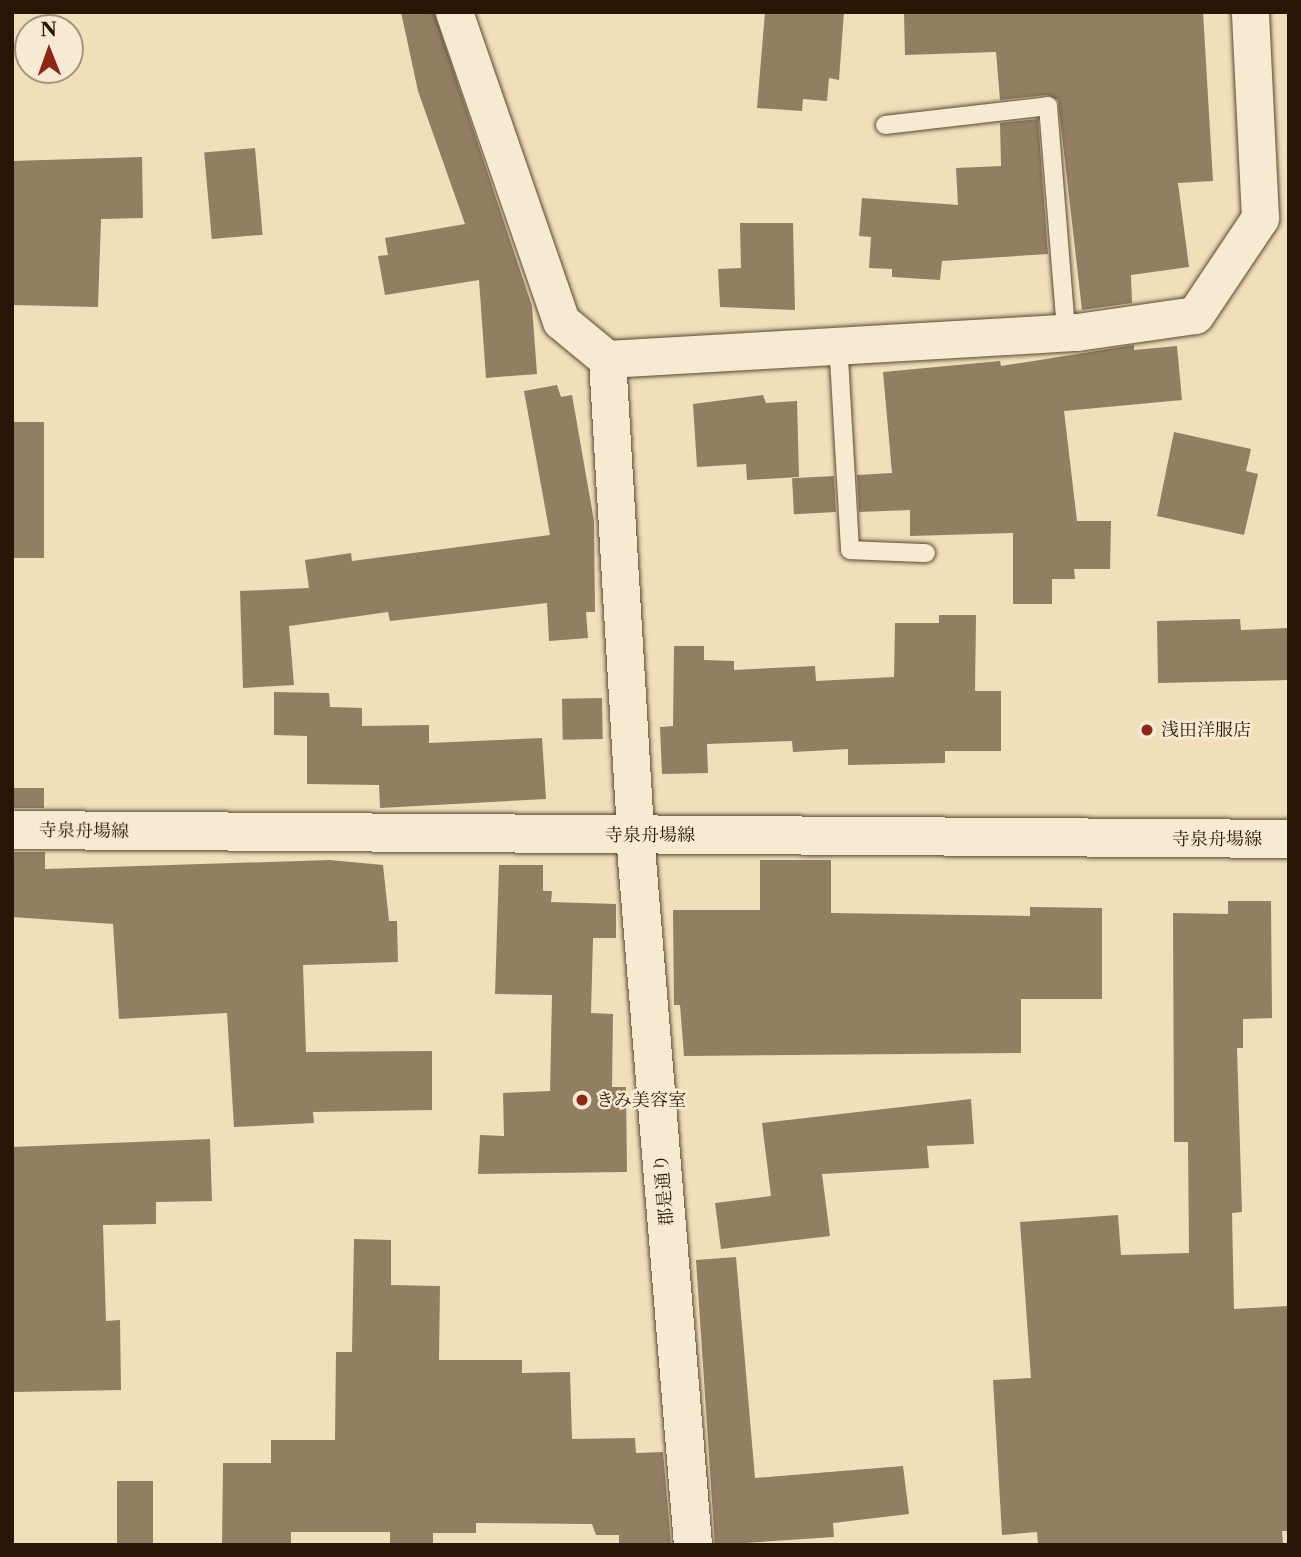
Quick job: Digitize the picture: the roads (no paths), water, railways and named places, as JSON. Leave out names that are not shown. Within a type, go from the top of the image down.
[{"type":"main road","name":"寺泉舟場線","points":[[12,830],[1289,839]]},
{"type":"main road","name":"郡是通り","points":[[635,835],[693,1545]]},
{"type":"street","points":[[454,12],[561,321],[607,359],[838,341],[1066,332],[1195,315],[1260,218],[1250,12]]},
{"type":"street","points":[[607,359],[635,835]]},
{"type":"lane","points":[[885,125],[1048,106],[1066,332]]},
{"type":"lane","points":[[838,341],[850,551],[926,553]]},
{"type":"place","name":"浅田洋服店","points":[[1147,730]]},
{"type":"place","name":"きみ美容室","points":[[582,1100]]}]
